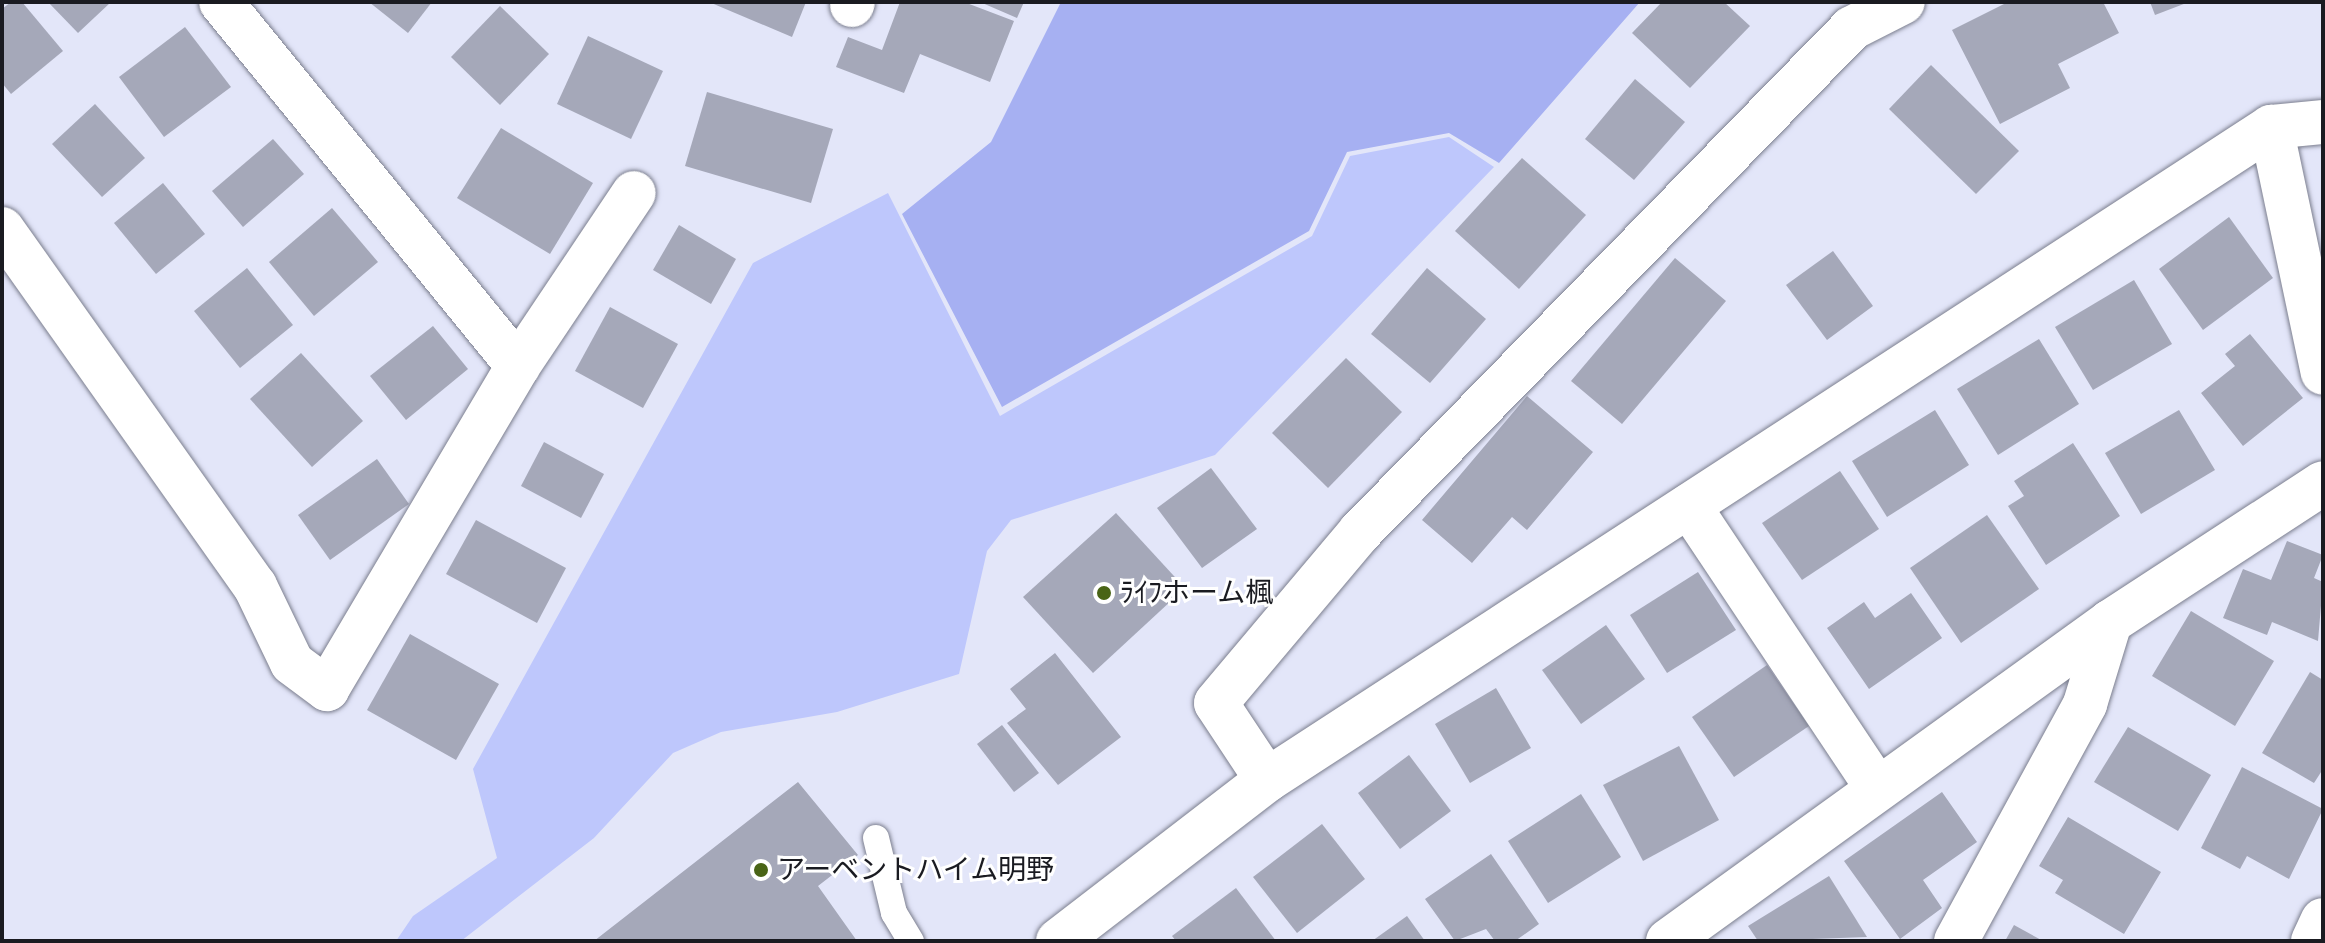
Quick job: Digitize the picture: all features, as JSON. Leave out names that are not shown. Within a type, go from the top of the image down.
[{"type":"street","points":[[221,2],[518,366]]},
{"type":"street","points":[[1267,780],[1216,703],[1360,532],[1841,40],[1903,2]]},
{"type":"street","points":[[1058,941],[1267,780],[2271,127],[2323,122]]},
{"type":"street","points":[[2271,127],[2323,373]]},
{"type":"street","points":[[2,229],[255,586],[292,663],[327,689],[518,366],[634,193]]},
{"type":"street","points":[[1668,941],[2110,622],[2323,483]]},
{"type":"street","points":[[1689,506],[1878,789]]},
{"type":"street","points":[[1956,941],[2085,704],[2110,622]]},
{"type":"street","points":[[2313,941],[2323,920]]},
{"type":"lane","points":[[876,838],[894,913],[911,941]]},
{"type":"shaded area","points":[[1061,2],[1640,2],[1499,163],[1449,133],[1347,152],[1309,231],[1002,407],[902,214],[991,142]]},
{"type":"shaded area","points":[[1449,137],[1494,167],[1215,455],[1011,520],[987,551],[959,674],[837,712],[721,732],[673,753],[594,838],[461,941],[396,941],[413,916],[497,858],[473,769],[753,263],[888,193],[1000,416],[1312,236],[1350,156]]},
{"type":"building","points":[[11,2],[22,2],[63,51],[11,94],[2,83],[2,9]]},
{"type":"building","points":[[48,2],[111,2],[78,33]]},
{"type":"building","points":[[369,2],[432,2],[408,33]]},
{"type":"building","points":[[709,2],[806,2],[792,37]]},
{"type":"building","points":[[900,2],[964,2],[1014,21],[990,82],[920,54],[904,93],[836,67],[848,37],[882,50]]},
{"type":"building","points":[[980,2],[1024,2],[1017,18]]},
{"type":"building","points":[[1662,2],[1724,2],[1750,26],[1690,88],[1632,33]]},
{"type":"building","points":[[2008,2],[2103,2],[2119,33],[2058,64],[2070,88],[2000,124],[1952,30]]},
{"type":"building","points":[[2150,2],[2189,2],[2155,15]]},
{"type":"building","points":[[500,6],[549,54],[500,105],[451,57]]},
{"type":"building","points":[[185,27],[231,87],[164,137],[119,77]]},
{"type":"building","points":[[588,36],[663,71],[631,139],[557,104]]},
{"type":"building","points":[[1931,65],[2019,151],[1976,194],[1889,109]]},
{"type":"building","points":[[1635,79],[1685,122],[1634,180],[1585,139]]},
{"type":"building","points":[[707,92],[833,129],[811,203],[685,166]]},
{"type":"building","points":[[95,104],[145,158],[102,197],[52,144]]},
{"type":"building","points":[[501,128],[593,183],[550,254],[457,198]]},
{"type":"building","points":[[273,139],[304,174],[243,227],[212,191]]},
{"type":"building","points":[[1522,158],[1586,215],[1519,289],[1455,231]]},
{"type":"building","points":[[163,183],[205,234],[156,274],[114,223]]},
{"type":"building","points":[[332,208],[378,262],[314,316],[269,262]]},
{"type":"building","points":[[2229,217],[2273,278],[2203,330],[2159,269]]},
{"type":"building","points":[[679,225],[736,259],[711,304],[653,270]]},
{"type":"building","points":[[1833,251],[1873,306],[1827,340],[1786,285]]},
{"type":"building","points":[[1675,258],[1726,301],[1622,424],[1571,381]]},
{"type":"building","points":[[247,268],[293,325],[240,368],[194,311]]},
{"type":"building","points":[[1427,268],[1486,319],[1430,383],[1371,334]]},
{"type":"building","points":[[2134,280],[2172,344],[2093,390],[2055,327]]},
{"type":"building","points":[[610,307],[678,344],[643,408],[575,371]]},
{"type":"building","points":[[433,326],[468,369],[406,420],[370,376]]},
{"type":"building","points":[[2250,334],[2303,398],[2243,446],[2201,393],[2235,366],[2225,354]]},
{"type":"building","points":[[2039,339],[2079,404],[1998,455],[1957,389]]},
{"type":"building","points":[[301,353],[363,421],[312,467],[250,399]]},
{"type":"building","points":[[1346,358],[1402,412],[1328,488],[1272,433]]},
{"type":"building","points":[[1527,396],[1593,452],[1527,530],[1512,517],[1472,563],[1422,520]]},
{"type":"building","points":[[1935,410],[1969,465],[1887,517],[1852,461]]},
{"type":"building","points":[[2179,410],[2215,470],[2141,514],[2105,453]]},
{"type":"building","points":[[544,442],[604,474],[581,518],[521,486]]},
{"type":"building","points":[[2073,443],[2120,516],[2046,565],[2008,506],[2024,496],[2014,481]]},
{"type":"building","points":[[377,459],[409,504],[330,560],[298,515]]},
{"type":"building","points":[[1211,468],[1257,529],[1202,568],[1157,508]]},
{"type":"building","points":[[1840,471],[1879,529],[1802,580],[1762,523]]},
{"type":"building","name":"ﾗｲﾌホーム楓","points":[[1116,513],[1185,588],[1093,673],[1023,597]]},
{"type":"building","points":[[1987,515],[2039,589],[1961,643],[1910,568]]},
{"type":"building","points":[[476,520],[566,568],[537,623],[446,574]]},
{"type":"building","points":[[2287,541],[2323,555],[2314,578],[2323,582],[2318,641],[2272,622],[2267,635],[2223,618],[2243,569],[2271,580]]},
{"type":"building","points":[[1698,572],[1736,630],[1667,673],[1630,615]]},
{"type":"building","points":[[1911,593],[1942,638],[1869,689],[1827,628],[1864,602],[1875,618]]},
{"type":"building","points":[[2191,611],[2274,661],[2235,726],[2152,676]]},
{"type":"building","points":[[1606,625],[1645,679],[1581,724],[1542,670]]},
{"type":"building","points":[[410,634],[499,684],[456,760],[367,710]]},
{"type":"building","points":[[1055,653],[1121,737],[1058,785],[1007,723],[1026,709],[1010,689]]},
{"type":"building","points":[[1767,665],[1809,726],[1734,777],[1692,717]]},
{"type":"building","points":[[2310,672],[2323,680],[2323,769],[2314,783],[2262,753]]},
{"type":"building","points":[[1496,688],[1531,748],[1470,783],[1435,724]]},
{"type":"building","points":[[1002,725],[1039,773],[1014,792],[977,744]]},
{"type":"building","points":[[2128,727],[2211,775],[2178,831],[2094,782]]},
{"type":"building","points":[[1679,746],[1719,820],[1643,861],[1603,785]]},
{"type":"building","points":[[1409,755],[1451,811],[1400,849],[1358,793]]},
{"type":"building","points":[[2242,767],[2323,809],[2289,879],[2247,856],[2240,869],[2201,848]]},
{"type":"building","name":"アーベントハイム明野","points":[[798,782],[858,855],[818,886],[857,941],[594,941]]},
{"type":"building","points":[[1942,792],[1977,842],[1923,880],[1942,908],[1900,939],[1844,861]]},
{"type":"building","points":[[1581,794],[1621,857],[1548,903],[1508,841]]},
{"type":"building","points":[[2068,817],[2161,872],[2124,934],[2055,893],[2063,880],[2039,866]]},
{"type":"building","points":[[1322,824],[1365,879],[1297,933],[1253,877]]},
{"type":"building","points":[[1491,854],[1539,924],[1515,941],[1495,941],[1486,929],[1455,941],[1425,899]]},
{"type":"building","points":[[1829,876],[1867,937],[1758,941],[1748,926]]},
{"type":"building","points":[[1236,888],[1276,941],[1176,941],[1172,936]]},
{"type":"building","points":[[1407,916],[1425,941],[1372,941]]},
{"type":"building","points":[[2014,925],[2043,941],[2005,941]]},
{"type":"place","name":"ﾗｲﾌホーム楓","points":[[1104,593]]},
{"type":"place","name":"アーベントハイム明野","points":[[761,870]]}]
